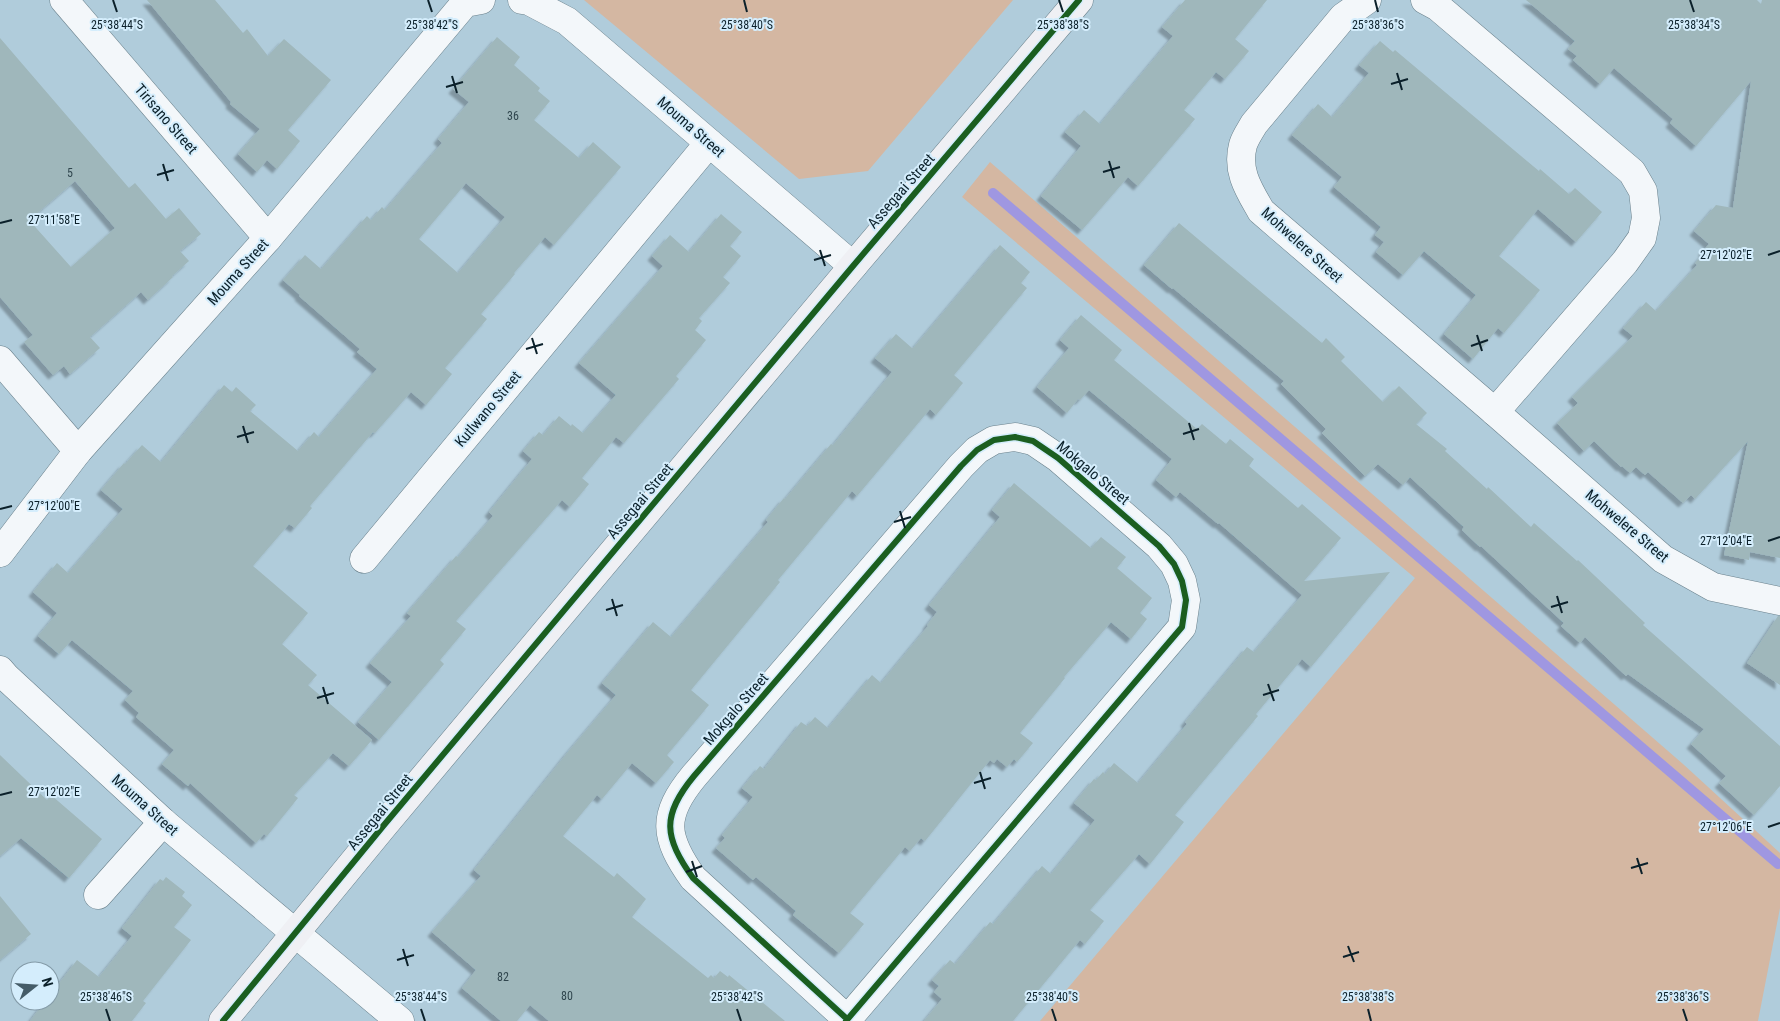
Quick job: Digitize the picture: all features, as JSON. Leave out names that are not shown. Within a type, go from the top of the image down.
[{"type":"street","name":"Tirisano Street","points":[[64,0],[268,238]]},
{"type":"street","name":"Mouma Street","points":[[522,0],[529,1],[567,21],[853,266]]},
{"type":"street","name":"Assegaai Street","points":[[223,1021],[853,266],[1079,0]]},
{"type":"street","name":"Mohwelere Street","points":[[1367,0],[1343,17],[1254,124],[1243,144],[1240,166],[1242,174],[1261,211],[1663,559],[1713,587],[1780,601]]},
{"type":"street","points":[[1425,0],[1438,7],[1632,172],[1643,191],[1646,218],[1642,238],[1625,262],[1495,412]]},
{"type":"street","name":"Mouma Street","points":[[0,554],[78,451],[268,238],[470,1]]},
{"type":"street","name":"Kutlwano Street","points":[[364,559],[709,143]]},
{"type":"street","points":[[0,360],[78,451]]},
{"type":"street","name":"Mokgalo Street","points":[[1015,437],[1033,441],[1058,458],[1159,546],[1169,558],[1182,581],[1186,600],[1182,627],[847,1020],[693,878],[679,858],[671,836],[671,812],[680,793],[694,776],[961,466],[977,450],[994,440],[1015,437]]},
{"type":"street","name":"Mouma Street","points":[[0,670],[62,731],[163,822],[295,935],[400,1021]]},
{"type":"street","points":[[98,895],[163,822]]},
{"type":"shaded area","points":[[584,0],[1013,0],[868,171],[799,179]]},
{"type":"shaded area","points":[[990,162],[1683,764],[1780,853],[1780,908],[1758,1021],[1040,1021],[1415,578],[962,197]]},
{"type":"building","points":[[147,0],[215,0],[243,33],[247,29],[268,56],[284,39],[331,80],[288,130],[300,141],[277,169],[267,160],[257,172],[238,154],[260,129],[230,104],[231,102]]},
{"type":"building","points":[[1185,0],[1267,0],[1235,39],[1249,51],[1225,79],[1216,72],[1184,110],[1195,119],[1138,186],[1128,177],[1082,230],[1041,196],[1081,146],[1065,132],[1084,110],[1100,124],[1173,36],[1162,27]]},
{"type":"building","points":[[1526,0],[1757,0],[1761,4],[1762,0],[1780,0],[1780,558],[1750,552],[1749,560],[1724,555],[1748,441],[1695,499],[1691,495],[1683,503],[1648,472],[1645,475],[1636,467],[1630,473],[1621,467],[1594,441],[1584,451],[1557,423],[1578,403],[1572,397],[1633,336],[1623,328],[1646,302],[1656,311],[1697,265],[1695,263],[1709,244],[1694,231],[1716,205],[1733,208],[1751,81],[1696,146],[1670,123],[1673,119],[1614,68],[1600,84],[1573,60],[1577,56],[1568,49],[1575,41]]},
{"type":"building","points":[[497,37],[520,57],[514,65],[540,88],[538,91],[550,101],[534,120],[579,158],[593,142],[621,167],[554,245],[545,237],[514,273],[481,314],[487,319],[445,368],[452,374],[426,405],[411,392],[375,433],[373,432],[310,506],[312,508],[295,528],[289,524],[253,566],[308,613],[282,644],[317,675],[308,685],[372,740],[349,766],[333,753],[294,795],[298,798],[267,836],[264,834],[256,843],[190,783],[188,786],[162,764],[174,750],[136,717],[139,713],[125,700],[133,691],[72,640],[59,654],[38,636],[57,613],[33,592],[57,563],[68,573],[123,509],[101,490],[124,463],[142,445],[161,462],[224,385],[232,392],[236,387],[256,405],[250,411],[298,451],[314,432],[319,437],[377,369],[357,352],[360,349],[283,280],[305,255],[321,269],[367,216],[371,220],[382,207],[385,210],[442,143],[438,139],[469,102],[453,89]],"holes":[[[466,183],[505,217],[458,273],[419,239]]]},
{"type":"building","points":[[0,38],[129,188],[135,183],[166,219],[179,208],[201,234],[180,251],[189,261],[173,277],[148,300],[141,292],[90,337],[100,348],[70,374],[64,366],[53,375],[24,342],[33,335],[0,297]],"holes":[[[75,181],[115,228],[71,267],[29,220]]]},
{"type":"building","points":[[1380,41],[1393,52],[1395,50],[1539,171],[1540,169],[1569,194],[1575,188],[1602,212],[1576,242],[1538,209],[1499,256],[1540,290],[1504,333],[1498,328],[1473,359],[1444,334],[1476,295],[1424,251],[1403,275],[1376,252],[1384,242],[1375,235],[1381,227],[1334,187],[1342,177],[1292,135],[1318,104],[1332,117],[1369,73],[1359,65]]},
{"type":"building","points":[[721,214],[742,232],[730,246],[741,256],[723,277],[730,283],[699,318],[702,321],[695,330],[706,340],[676,376],[679,379],[624,443],[616,437],[582,478],[589,484],[570,507],[562,500],[456,621],[466,629],[440,660],[444,664],[379,740],[358,722],[392,682],[370,663],[411,616],[407,613],[493,516],[489,512],[532,459],[523,451],[539,432],[543,435],[559,416],[583,433],[616,395],[579,363],[663,266],[652,256],[670,235],[689,252]]},
{"type":"building","points":[[1179,223],[1322,343],[1326,338],[1345,357],[1341,361],[1383,402],[1399,386],[1427,413],[1416,424],[1447,449],[1445,451],[1531,527],[1534,523],[1578,560],[1645,623],[1643,625],[1780,746],[1780,786],[1754,815],[1719,783],[1726,776],[1691,744],[1704,729],[1628,674],[1626,676],[1585,637],[1580,643],[1561,626],[1564,623],[1462,530],[1464,527],[1410,477],[1403,485],[1378,464],[1365,476],[1322,433],[1326,429],[1281,384],[1284,381],[1144,265]]},
{"type":"building","points":[[1000,245],[1030,272],[1021,283],[1027,288],[954,375],[963,383],[936,415],[930,409],[857,496],[852,491],[778,580],[780,582],[691,690],[709,705],[667,755],[674,762],[656,783],[632,763],[602,799],[597,795],[563,836],[614,877],[617,873],[646,899],[632,917],[708,978],[711,975],[714,978],[720,971],[728,977],[729,975],[785,1021],[549,1021],[530,1005],[517,1021],[501,1021],[462,988],[476,970],[432,932],[481,876],[474,870],[567,753],[616,695],[602,683],[653,622],[671,637],[768,522],[766,520],[784,498],[831,444],[833,445],[892,372],[875,358],[896,334],[912,348],[914,347]]},
{"type":"building","points":[[1081,315],[1122,350],[1114,360],[1197,429],[1202,424],[1226,444],[1230,439],[1254,459],[1249,466],[1298,508],[1302,504],[1341,538],[1304,581],[1390,572],[1311,667],[1302,659],[1256,714],[1258,716],[1175,815],[1184,822],[1150,864],[1139,854],[1090,910],[1104,921],[1085,944],[1080,940],[1013,1021],[924,1021],[942,999],[934,992],[939,986],[932,980],[950,960],[955,964],[990,922],[993,924],[1042,866],[1051,874],[1095,820],[1074,803],[1094,779],[1096,780],[1103,772],[1105,774],[1114,763],[1138,783],[1247,647],[1254,652],[1302,595],[1180,492],[1176,497],[1156,480],[1172,459],[1089,390],[1080,400],[1078,399],[1067,413],[1037,387],[1069,348],[1060,340]]},
{"type":"building","points":[[1014,483],[1091,548],[1101,537],[1126,557],[1117,568],[1152,598],[1140,613],[1147,619],[1131,639],[1111,622],[1020,733],[1033,743],[1017,762],[1014,759],[1007,767],[997,759],[994,763],[990,760],[925,841],[921,838],[910,851],[905,847],[850,913],[864,924],[839,953],[793,915],[796,911],[756,877],[753,880],[716,848],[725,838],[722,835],[753,797],[742,788],[760,766],[764,769],[801,722],[807,726],[815,717],[828,728],[872,675],[881,683],[928,626],[937,612],[929,605],[1000,517],[992,510]]},
{"type":"building","points":[[1778,616],[1780,616],[1780,685],[1747,663]]},
{"type":"building","points":[[0,755],[47,800],[51,795],[102,839],[69,878],[21,838],[0,856]]},
{"type":"building","points":[[166,877],[185,892],[182,896],[192,905],[174,927],[191,940],[143,1001],[146,1003],[132,1021],[30,1021],[38,1011],[60,1011],[60,982],[77,960],[99,977],[132,936],[122,928],[160,879],[163,881]]},
{"type":"building","points":[[0,896],[31,934],[0,960]]},
{"type":"waterway","points":[[993,193],[1778,864]]},
{"type":"cycle path","points":[[223,1021],[384,825],[1079,0]]},
{"type":"cycle path","points":[[846,1021],[1182,627],[1186,600],[1182,581],[1174,564],[1159,546],[1058,458],[1033,441],[1015,437],[994,440],[977,450],[961,466],[694,776],[683,790],[672,815],[670,827],[672,838],[676,850],[693,878],[847,1019]]}]
